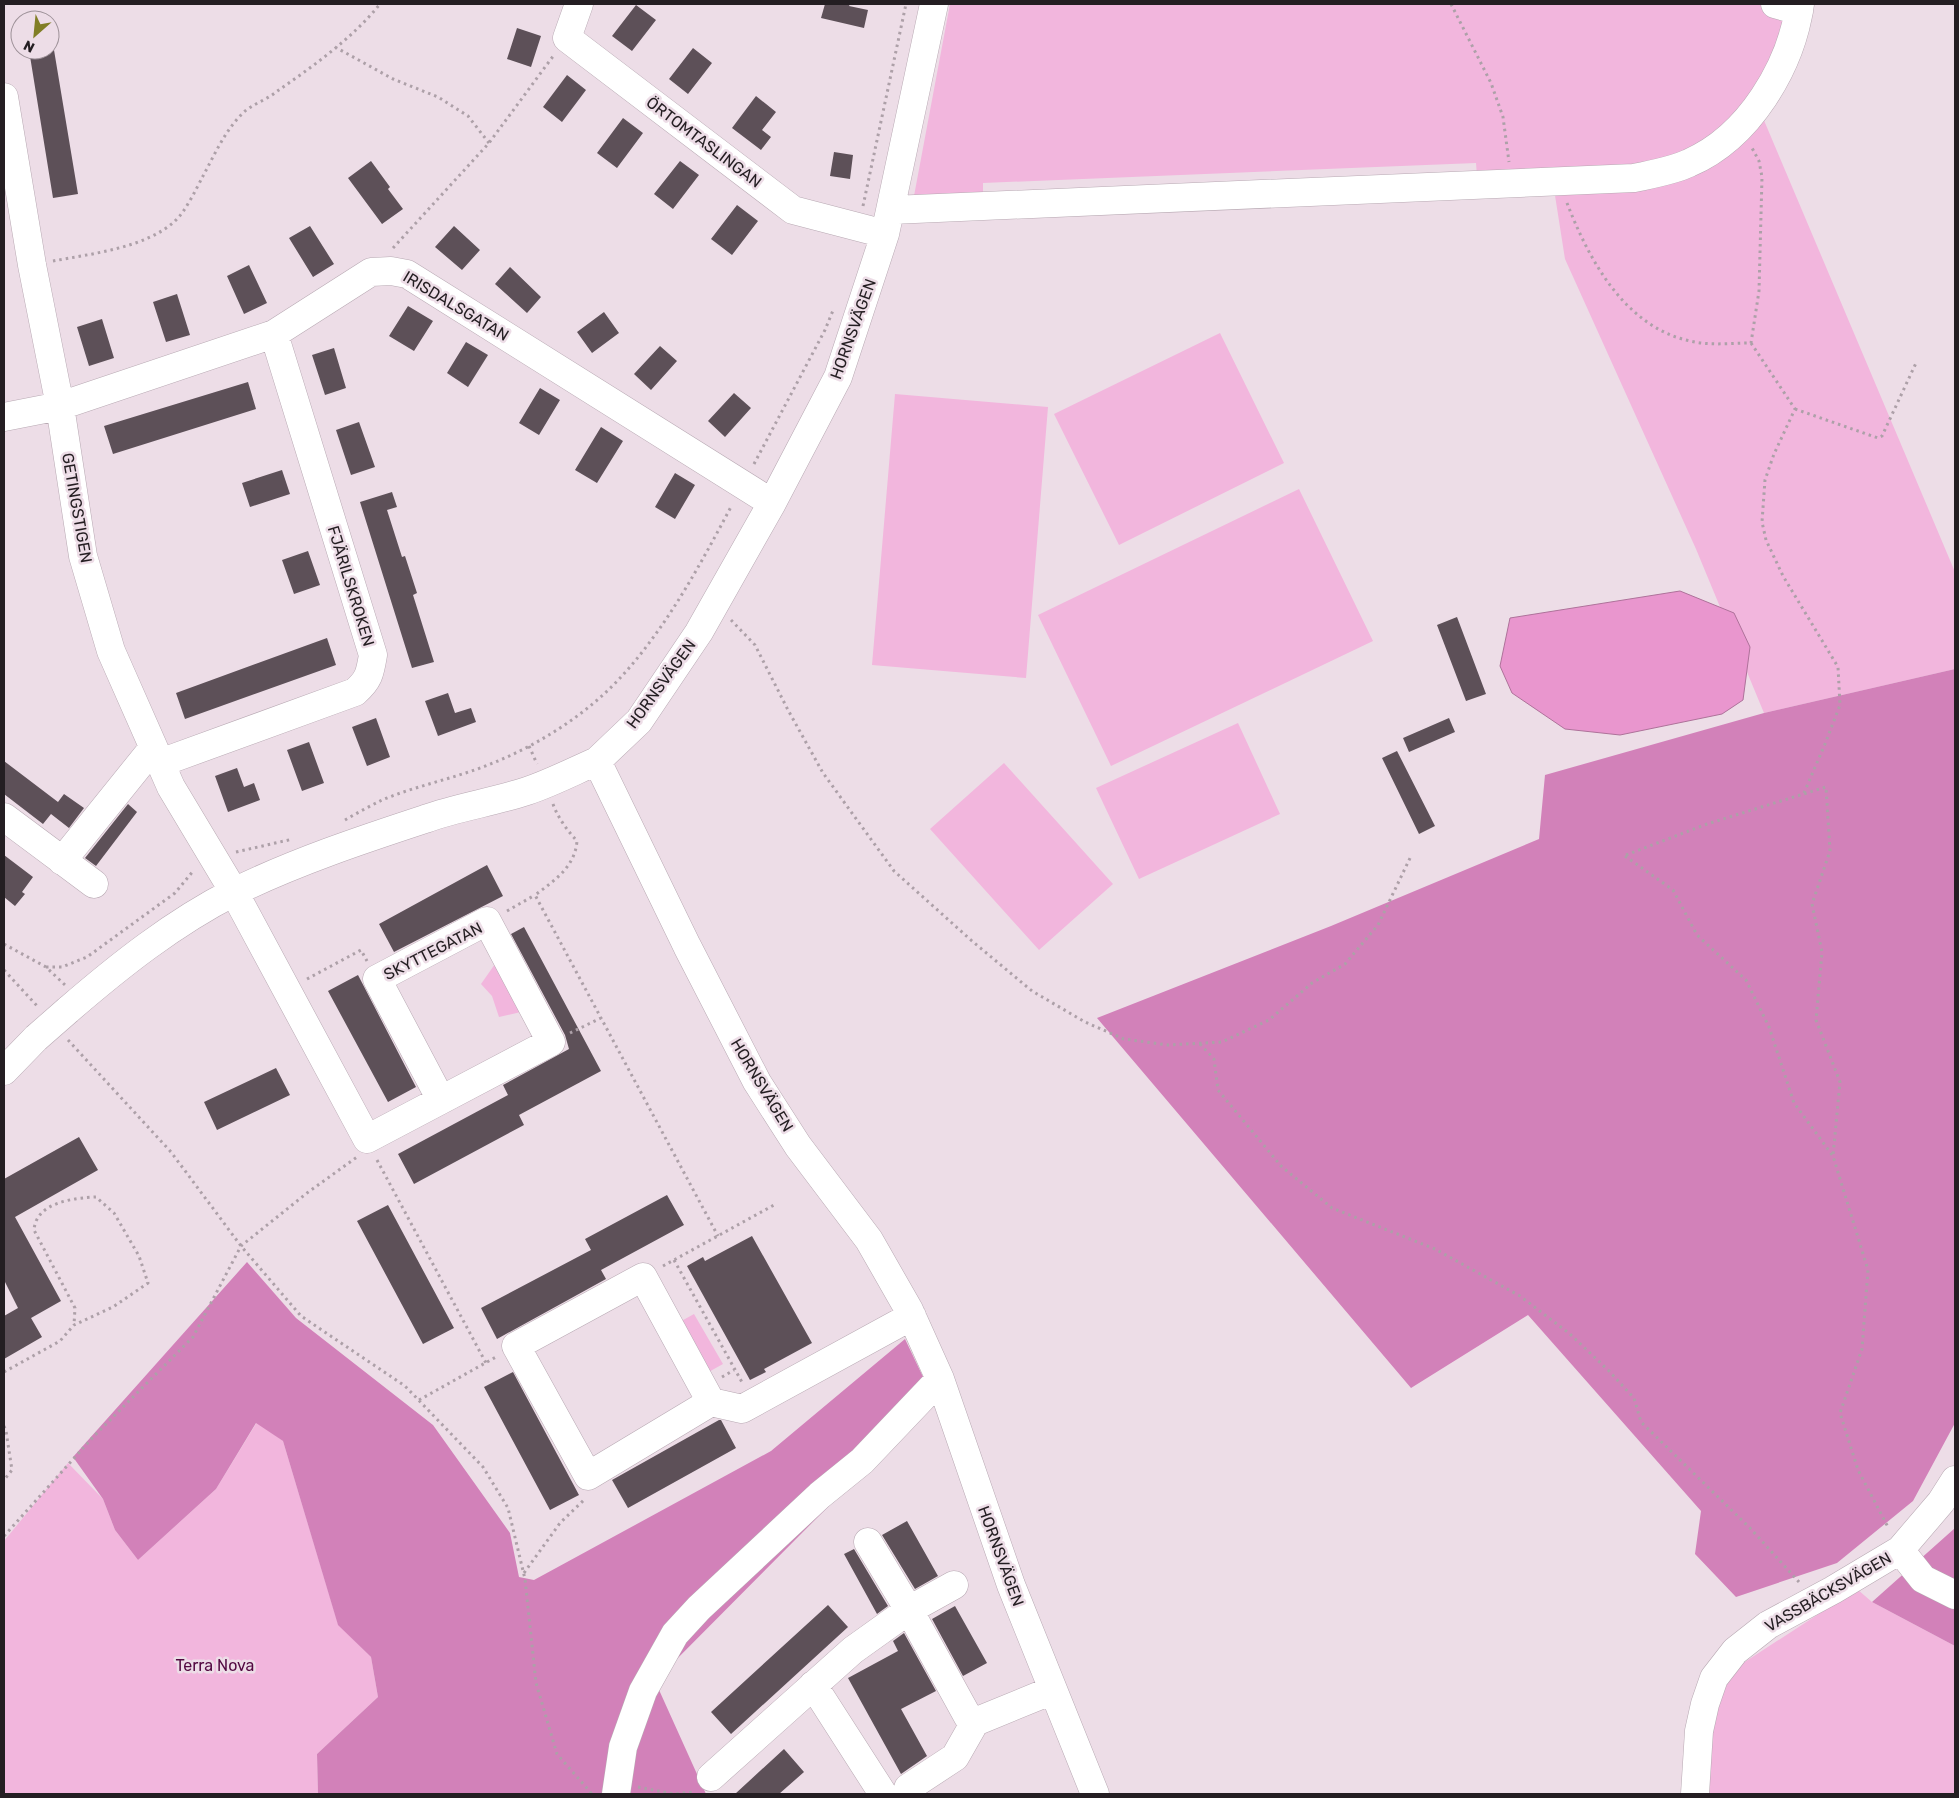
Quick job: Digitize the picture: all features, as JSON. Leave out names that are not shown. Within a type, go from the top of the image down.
[{"type":"street","points":[[567,38],[579,4]]},
{"type":"street","name":"HORNSVÄGEN","points":[[934,4],[888,222],[838,377],[772,503],[699,632],[639,720],[597,761],[686,946],[756,1082],[798,1146],[869,1240],[912,1316],[940,1379],[1011,1585],[1095,1794]]},
{"type":"street","name":"ÖRTOMTASLINGAN","points":[[567,38],[793,210],[859,227],[888,222],[1511,182],[1634,178],[1665,172],[1690,163],[1710,152],[1736,132],[1774,81],[1788,52],[1791,6]]},
{"type":"street","name":"GETINGSTIGEN","points":[[4,97],[32,266],[60,406],[83,556],[111,651],[156,755],[171,787],[234,892]]},
{"type":"street","name":"IRISDALSGATAN","points":[[371,272],[392,270],[407,274],[772,503]]},
{"type":"street","points":[[4,417],[60,406],[274,334],[371,272]]},
{"type":"street","name":"FJÄRILSKROKEN","points":[[156,755],[355,692],[365,683],[371,670],[372,656],[274,334]]},
{"type":"street","points":[[62,861],[156,755]]},
{"type":"street","points":[[4,1072],[60,1011],[147,945],[234,892],[349,845],[428,818],[526,792],[597,761]]},
{"type":"street","points":[[4,817],[94,884]]},
{"type":"street","points":[[234,892],[366,1139],[551,1042]]},
{"type":"street","name":"SKYTTEGATAN","points":[[441,1100],[377,979],[487,921],[551,1042]]},
{"type":"street","points":[[711,1402],[643,1277],[516,1346],[588,1476],[711,1402],[742,1409],[912,1316]]},
{"type":"street","points":[[617,1788],[623,1747],[643,1691],[675,1634],[699,1608],[820,1496],[862,1462],[940,1379]]},
{"type":"street","name":"VASSBÄCKSVÄGEN","points":[[1695,1794],[1699,1731],[1705,1704],[1714,1678],[1735,1651],[1768,1624],[1814,1600],[1900,1550],[1941,1502],[1955,1480]]},
{"type":"street","points":[[868,1542],[909,1610],[968,1718],[975,1722]]},
{"type":"street","points":[[1900,1550],[1923,1579],[1955,1595]]},
{"type":"street","points":[[712,1778],[854,1650],[909,1610],[954,1585]]},
{"type":"street","points":[[813,1686],[883,1794]]},
{"type":"street","points":[[907,1794],[908,1788],[955,1757],[975,1722],[1053,1690]]},
{"type":"path","points":[[32,266],[123,248],[154,234],[175,221],[192,196],[230,128],[245,111],[312,67],[369,18],[380,4]]},
{"type":"path","points":[[859,227],[906,4]]},
{"type":"path","points":[[1451,4],[1491,83],[1504,117],[1511,182]]},
{"type":"path","points":[[371,272],[489,143],[567,38]]},
{"type":"path","points":[[335,47],[393,79],[445,101],[468,116],[489,143]]},
{"type":"path","points":[[1736,132],[1751,146],[1759,161],[1762,177],[1759,291],[1751,343],[1795,409],[1878,438],[1882,436],[1916,363]]},
{"type":"path","points":[[1558,180],[1587,249],[1621,299],[1640,316],[1658,330],[1690,342],[1708,344],[1751,343]]},
{"type":"path","points":[[338,824],[383,800],[494,763],[529,746],[559,728],[592,704],[621,678],[644,649],[679,598],[743,484],[825,330],[836,304]]},
{"type":"path","points":[[1795,409],[1774,454],[1765,480],[1762,522],[1766,540],[1782,576],[1838,667],[1840,705],[1803,794]]},
{"type":"path","points":[[715,603],[755,645],[823,773],[894,871],[972,941],[1032,991],[1085,1022],[1124,1039],[1168,1045],[1222,1042],[1269,1020],[1312,983],[1345,964],[1378,925],[1411,856]]},
{"type":"path","points":[[487,921],[535,896],[558,877],[572,862],[577,848],[577,841],[556,813],[546,784],[529,746]]},
{"type":"path","points":[[1833,1156],[1840,1082],[1816,1020],[1822,952],[1812,904],[1830,851],[1826,787],[1707,824],[1625,856],[1673,890],[1698,935],[1746,980],[1769,1027],[1794,1103],[1833,1156],[1868,1270],[1862,1349],[1840,1413],[1858,1470],[1900,1550]]},
{"type":"path","points":[[4,944],[46,967],[62,967],[87,957],[175,893],[201,863],[251,848],[302,837]]},
{"type":"path","points":[[535,896],[718,1236]]},
{"type":"path","points":[[286,990],[361,950],[377,979]]},
{"type":"path","points":[[46,967],[60,1011]]},
{"type":"path","points":[[4,970],[60,1011],[171,1152],[241,1246],[301,1316],[405,1386],[483,1467],[508,1508],[523,1573],[536,1683],[557,1754],[592,1794]]},
{"type":"path","points":[[551,1042],[601,1018]]},
{"type":"path","points":[[1199,1043],[1214,1059],[1218,1090],[1281,1166],[1332,1208],[1435,1249],[1520,1296],[1570,1334],[1634,1398],[1641,1422],[1750,1528],[1814,1600]]},
{"type":"path","points":[[4,1536],[94,1436],[193,1337],[241,1246],[307,1193],[356,1158],[366,1139]]},
{"type":"path","points":[[366,1139],[486,1362]]},
{"type":"path","points":[[4,1372],[60,1341],[74,1325],[113,1307],[148,1283],[138,1256],[114,1213],[96,1197],[76,1198],[45,1209],[35,1222],[34,1230],[75,1308],[74,1325]]},
{"type":"path","points":[[643,1277],[774,1205]]},
{"type":"path","points":[[674,1260],[753,1403]]},
{"type":"path","points":[[419,1400],[516,1346]]},
{"type":"path","points":[[4,1426],[12,1470],[4,1480]]},
{"type":"path","points":[[523,1573],[560,1523],[589,1493],[592,1485],[588,1476]]},
{"type":"path","points":[[617,1788],[687,1794],[695,1791],[712,1778]]},
{"type":"green space","points":[[950,4],[1791,4],[1763,118],[1955,572],[1955,669],[1764,713],[1696,549],[1565,259],[1551,170],[1477,176],[1476,163],[983,183],[983,196],[914,196]]},
{"type":"green space","points":[[1220,333],[1284,463],[1119,545],[1054,414]]},
{"type":"green space","points":[[895,394],[1048,407],[1026,678],[872,665]]},
{"type":"green space","points":[[1299,489],[1373,641],[1111,766],[1038,615]]},
{"type":"green space","points":[[1238,723],[1280,814],[1139,879],[1096,788]]},
{"type":"green space","points":[[1004,763],[1113,884],[1039,950],[930,829]]},
{"type":"green space","points":[[495,964],[521,1012],[499,1017],[492,996],[481,984]]},
{"type":"green space","points":[[694,1314],[723,1364],[705,1374],[676,1324]]},
{"type":"green space","name":"Terra Nova","points":[[257,1422],[283,1441],[338,1624],[371,1657],[378,1697],[317,1754],[318,1794],[4,1794],[4,1541],[68,1463],[103,1499],[115,1530],[138,1560],[216,1489]]},
{"type":"green space","points":[[1857,1589],[1872,1602],[1955,1646],[1955,1794],[1708,1794],[1711,1714],[1734,1669]]},
{"type":"shaded area","points":[[1680,591],[1734,613],[1750,647],[1743,700],[1722,714],[1620,735],[1565,729],[1512,693],[1500,666],[1510,618]]},
{"type":"shaded area","points":[[1955,669],[1955,1423],[1913,1501],[1837,1563],[1736,1597],[1695,1554],[1701,1511],[1528,1315],[1411,1388],[1097,1018],[1331,926],[1539,839],[1545,775],[1764,713]]},
{"type":"shaded area","points":[[247,1262],[296,1318],[433,1425],[510,1533],[519,1577],[534,1580],[771,1451],[905,1339],[934,1400],[655,1681],[706,1794],[318,1794],[317,1754],[378,1697],[371,1657],[338,1625],[283,1441],[256,1423],[216,1489],[138,1560],[115,1530],[103,1499],[73,1457]]},
{"type":"shaded area","points":[[1955,1528],[1955,1646],[1872,1602]]},
{"type":"building","points":[[825,4],[850,4],[849,6],[868,10],[864,28],[821,18]]},
{"type":"building","points":[[636,5],[656,20],[632,51],[612,36]]},
{"type":"building","points":[[517,28],[541,36],[531,67],[507,59]]},
{"type":"building","points":[[693,48],[712,63],[688,94],[669,79]]},
{"type":"building","points":[[31,60],[56,60],[78,194],[53,198]]},
{"type":"building","points":[[567,75],[586,90],[562,122],[543,107]]},
{"type":"building","points":[[756,96],[776,112],[762,130],[771,137],[761,150],[732,128]]},
{"type":"building","points":[[623,118],[643,133],[617,168],[597,153]]},
{"type":"building","points":[[834,152],[853,155],[850,179],[830,176]]},
{"type":"building","points":[[371,161],[403,209],[382,224],[348,178]]},
{"type":"building","points":[[680,161],[699,175],[673,209],[654,194]]},
{"type":"building","points":[[737,205],[758,221],[732,255],[711,239]]},
{"type":"building","points":[[310,226],[334,264],[313,277],[289,238]]},
{"type":"building","points":[[454,226],[480,250],[462,270],[435,247]]},
{"type":"building","points":[[249,265],[267,303],[244,314],[227,276]]},
{"type":"building","points":[[510,267],[541,297],[527,313],[495,284]]},
{"type":"building","points":[[177,294],[190,335],[166,342],[153,302]]},
{"type":"building","points":[[408,306],[433,321],[414,351],[389,336]]},
{"type":"building","points":[[604,312],[619,333],[592,353],[577,332]]},
{"type":"building","points":[[102,319],[114,358],[89,366],[77,327]]},
{"type":"building","points":[[466,342],[488,355],[468,387],[447,373]]},
{"type":"building","points":[[660,346],[677,361],[651,390],[634,374]]},
{"type":"building","points":[[334,348],[346,388],[325,395],[312,355]]},
{"type":"building","points":[[248,382],[256,409],[113,454],[104,426]]},
{"type":"building","points":[[540,388],[560,400],[539,435],[519,423]]},
{"type":"building","points":[[734,393],[751,408],[725,437],[708,421]]},
{"type":"building","points":[[359,422],[375,467],[351,475],[336,430]]},
{"type":"building","points":[[601,427],[623,441],[597,483],[575,470]]},
{"type":"building","points":[[282,470],[290,494],[250,507],[242,483]]},
{"type":"building","points":[[675,473],[695,485],[675,519],[655,507]]},
{"type":"building","points":[[392,492],[397,507],[387,510],[402,557],[405,556],[417,593],[413,595],[434,662],[412,668],[360,502]]},
{"type":"building","points":[[308,551],[320,585],[294,594],[282,560]]},
{"type":"building","points":[[1457,617],[1486,694],[1466,701],[1437,625]]},
{"type":"building","points":[[327,638],[336,665],[185,719],[176,693]]},
{"type":"building","points":[[448,693],[455,713],[471,708],[476,722],[438,736],[425,701]]},
{"type":"building","points":[[376,718],[390,757],[367,766],[352,727]]},
{"type":"building","points":[[1449,718],[1455,732],[1409,752],[1403,738]]},
{"type":"building","points":[[309,742],[324,783],[302,791],[287,750]]},
{"type":"building","points":[[1397,751],[1435,826],[1419,834],[1382,758]]},
{"type":"building","points":[[4,761],[58,802],[64,794],[84,808],[69,828],[51,814],[43,824],[4,794]]},
{"type":"building","points":[[237,768],[244,787],[254,783],[260,800],[228,812],[215,776]]},
{"type":"building","points":[[128,804],[137,812],[96,866],[85,858]]},
{"type":"building","points":[[4,855],[33,877],[22,892],[25,894],[15,906],[4,897]]},
{"type":"building","points":[[487,865],[503,896],[394,952],[379,924]]},
{"type":"building","points":[[524,927],[601,1071],[519,1115],[524,1125],[414,1184],[398,1154],[508,1095],[503,1085],[569,1049],[565,1035],[511,934]]},
{"type":"building","points":[[358,975],[416,1087],[388,1102],[328,991]]},
{"type":"building","points":[[276,1068],[290,1095],[217,1130],[204,1102]]},
{"type":"building","points":[[79,1137],[98,1170],[15,1217],[61,1301],[31,1318],[42,1337],[4,1359],[4,1316],[18,1308],[4,1280],[4,1179]]},
{"type":"building","points":[[667,1195],[684,1225],[601,1270],[606,1279],[497,1339],[481,1308],[591,1250],[585,1239]]},
{"type":"building","points":[[388,1205],[454,1328],[423,1344],[357,1221]]},
{"type":"building","points":[[752,1236],[812,1343],[764,1369],[766,1372],[750,1380],[687,1266],[703,1257],[705,1261]]},
{"type":"building","points":[[513,1372],[579,1495],[550,1510],[484,1387]]},
{"type":"building","points":[[721,1420],[736,1448],[628,1508],[612,1480]]},
{"type":"building","points":[[907,1521],[938,1576],[915,1589],[882,1535]]},
{"type":"building","points":[[854,1549],[888,1606],[877,1614],[844,1554]]},
{"type":"building","points":[[828,1605],[848,1627],[731,1734],[711,1712]]},
{"type":"building","points":[[955,1606],[987,1663],[963,1676],[932,1619]]},
{"type":"building","points":[[904,1633],[936,1691],[901,1709],[927,1756],[901,1774],[848,1678],[898,1651],[893,1641]]},
{"type":"building","points":[[784,1749],[804,1772],[779,1794],[735,1794]]}]
